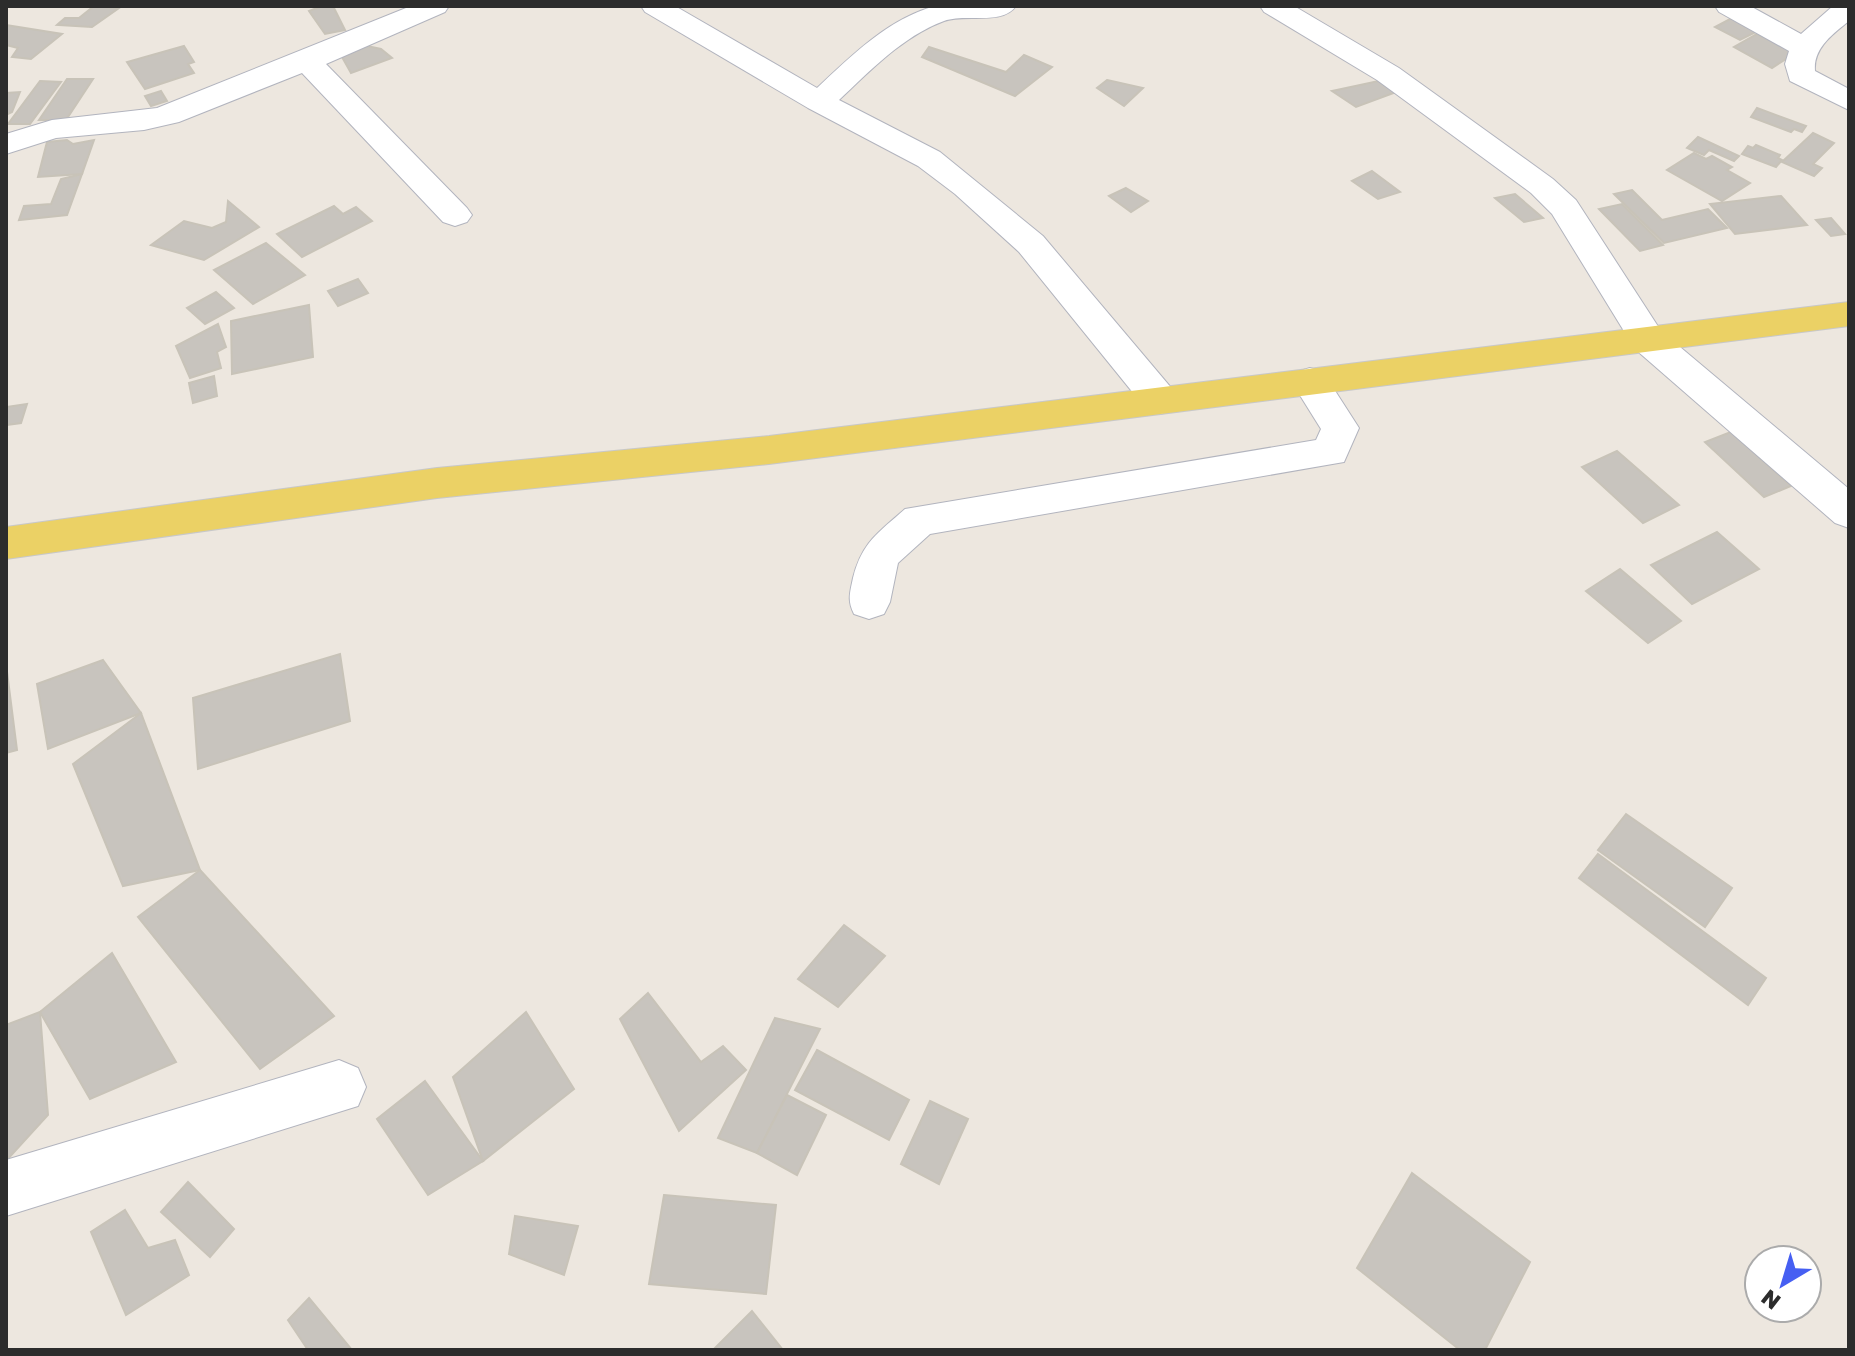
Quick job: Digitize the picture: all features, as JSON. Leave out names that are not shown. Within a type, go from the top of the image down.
[{"type":"main road","points":[[6,543],[437,483],[769,450],[1849,314]]},
{"type":"street","points":[[6,144],[52,129],[144,121],[168,115],[307,61],[435,6]]},
{"type":"street","points":[[655,6],[819,102],[929,159],[1031,244],[1160,400]]},
{"type":"street","points":[[1274,6],[1314,15],[1388,74],[1542,186],[1564,207],[1648,340],[1849,512]]},
{"type":"street","points":[[1729,6],[1804,47]]},
{"type":"street","points":[[819,102],[856,68],[922,21],[953,10],[994,7]]},
{"type":"street","points":[[1849,7],[1804,47],[1798,66],[1801,75],[1849,101]]},
{"type":"street","points":[[307,61],[455,215]]},
{"type":"street","points":[[869,602],[879,556],[919,520],[1330,452],[1340,428],[1310,381]]},
{"type":"street","points":[[6,1188],[339,1087]]},
{"type":"building","points":[[94,6],[119,8],[92,27],[57,25],[65,18],[79,18]]},
{"type":"building","points":[[333,6],[345,30],[325,34],[309,11]]},
{"type":"building","points":[[1734,17],[1758,31],[1740,40],[1715,27]]},
{"type":"building","points":[[6,25],[62,34],[31,59],[12,57],[18,48],[6,45]]},
{"type":"building","points":[[1757,34],[1795,53],[1772,68],[1734,47]]},
{"type":"building","points":[[184,46],[194,62],[188,64],[194,73],[145,89],[127,62]]},
{"type":"building","points":[[367,46],[381,49],[392,58],[351,73],[342,57]]},
{"type":"building","points":[[929,47],[1006,72],[1024,55],[1052,67],[1015,96],[922,57]]},
{"type":"building","points":[[67,79],[93,79],[66,120],[39,120]]},
{"type":"building","points":[[1107,80],[1143,88],[1124,106],[1097,88]]},
{"type":"building","points":[[1383,80],[1399,91],[1356,107],[1332,91]]},
{"type":"building","points":[[40,81],[61,82],[30,124],[8,124]]},
{"type":"building","points":[[161,91],[167,101],[151,106],[145,96]]},
{"type":"building","points":[[20,92],[12,112],[6,115],[6,93]]},
{"type":"building","points":[[1757,108],[1806,126],[1802,132],[1794,129],[1791,132],[1751,117]]},
{"type":"building","points":[[1813,133],[1834,143],[1813,164],[1822,168],[1814,176],[1782,162]]},
{"type":"building","points":[[1698,137],[1739,156],[1734,161],[1709,150],[1704,155],[1687,148]]},
{"type":"building","points":[[67,140],[73,144],[94,140],[82,174],[38,177],[47,142]]},
{"type":"building","points":[[1756,145],[1780,155],[1778,158],[1782,160],[1776,167],[1742,154],[1748,146],[1753,148]]},
{"type":"building","points":[[1694,153],[1706,159],[1712,156],[1732,167],[1727,170],[1750,183],[1722,201],[1667,170]]},
{"type":"building","points":[[1372,171],[1400,192],[1378,199],[1352,181]]},
{"type":"building","points":[[82,174],[67,215],[19,220],[24,206],[51,204],[61,179]]},
{"type":"building","points":[[1126,188],[1148,201],[1131,212],[1109,196]]},
{"type":"building","points":[[1632,190],[1662,220],[1708,209],[1727,228],[1664,243],[1614,194]]},
{"type":"building","points":[[1515,194],[1543,218],[1524,222],[1495,198]]},
{"type":"building","points":[[1781,196],[1807,225],[1735,234],[1710,204]]},
{"type":"building","points":[[228,201],[259,227],[204,260],[151,245],[184,221],[212,228],[226,222]]},
{"type":"building","points":[[1622,204],[1663,245],[1640,251],[1599,209]]},
{"type":"building","points":[[334,206],[343,214],[356,207],[372,221],[302,257],[277,234]]},
{"type":"building","points":[[1831,218],[1845,234],[1831,236],[1816,220]]},
{"type":"building","points":[[266,243],[305,275],[253,304],[214,270]]},
{"type":"building","points":[[358,279],[368,293],[338,306],[328,291]]},
{"type":"building","points":[[216,292],[234,308],[205,324],[187,308]]},
{"type":"building","points":[[309,305],[313,357],[232,374],[231,321]]},
{"type":"building","points":[[218,324],[226,347],[217,352],[221,368],[190,378],[176,346]]},
{"type":"building","points":[[214,376],[217,396],[193,403],[189,383]]},
{"type":"building","points":[[27,404],[21,423],[6,425],[6,407]]},
{"type":"building","points":[[1731,432],[1791,486],[1764,497],[1705,442]]},
{"type":"building","points":[[1617,451],[1679,505],[1643,523],[1582,467]]},
{"type":"building","points":[[1717,532],[1759,569],[1692,604],[1651,565]]},
{"type":"building","points":[[1620,569],[1681,621],[1648,643],[1586,591]]},
{"type":"building","points":[[340,654],[350,721],[198,769],[193,698]]},
{"type":"building","points":[[103,660],[141,713],[48,749],[37,684]]},
{"type":"building","points":[[6,664],[17,750],[6,753]]},
{"type":"building","points":[[141,713],[200,870],[123,886],[73,764]]},
{"type":"building","points":[[1626,814],[1732,888],[1705,927],[1598,850]]},
{"type":"building","points":[[1598,854],[1766,978],[1748,1005],[1579,878]]},
{"type":"building","points":[[200,870],[334,1016],[260,1069],[138,917]]},
{"type":"building","points":[[844,925],[885,956],[838,1007],[798,979]]},
{"type":"building","points":[[112,953],[176,1062],[90,1099],[40,1012]]},
{"type":"building","points":[[648,993],[701,1062],[723,1046],[746,1070],[679,1131],[620,1019]]},
{"type":"building","points":[[40,1012],[48,1115],[6,1161],[6,1025]]},
{"type":"building","points":[[526,1012],[574,1089],[483,1161],[453,1077]]},
{"type":"building","points":[[775,1018],[820,1029],[757,1153],[718,1138]]},
{"type":"building","points":[[817,1050],[909,1100],[889,1140],[795,1090]]},
{"type":"building","points":[[425,1081],[483,1161],[428,1195],[377,1119]]},
{"type":"building","points":[[787,1095],[826,1115],[797,1175],[757,1153]]},
{"type":"building","points":[[930,1101],[968,1119],[939,1184],[901,1164]]},
{"type":"building","points":[[1412,1173],[1530,1262],[1485,1350],[1460,1350],[1357,1268]]},
{"type":"building","points":[[188,1182],[234,1229],[210,1257],[161,1212]]},
{"type":"building","points":[[664,1195],[776,1205],[766,1294],[649,1284]]},
{"type":"building","points":[[125,1210],[148,1248],[175,1240],[189,1275],[126,1315],[91,1232]]},
{"type":"building","points":[[515,1216],[578,1226],[564,1275],[509,1254]]},
{"type":"building","points":[[309,1298],[352,1350],[308,1350],[288,1320]]},
{"type":"building","points":[[752,1311],[783,1350],[713,1350]]}]
